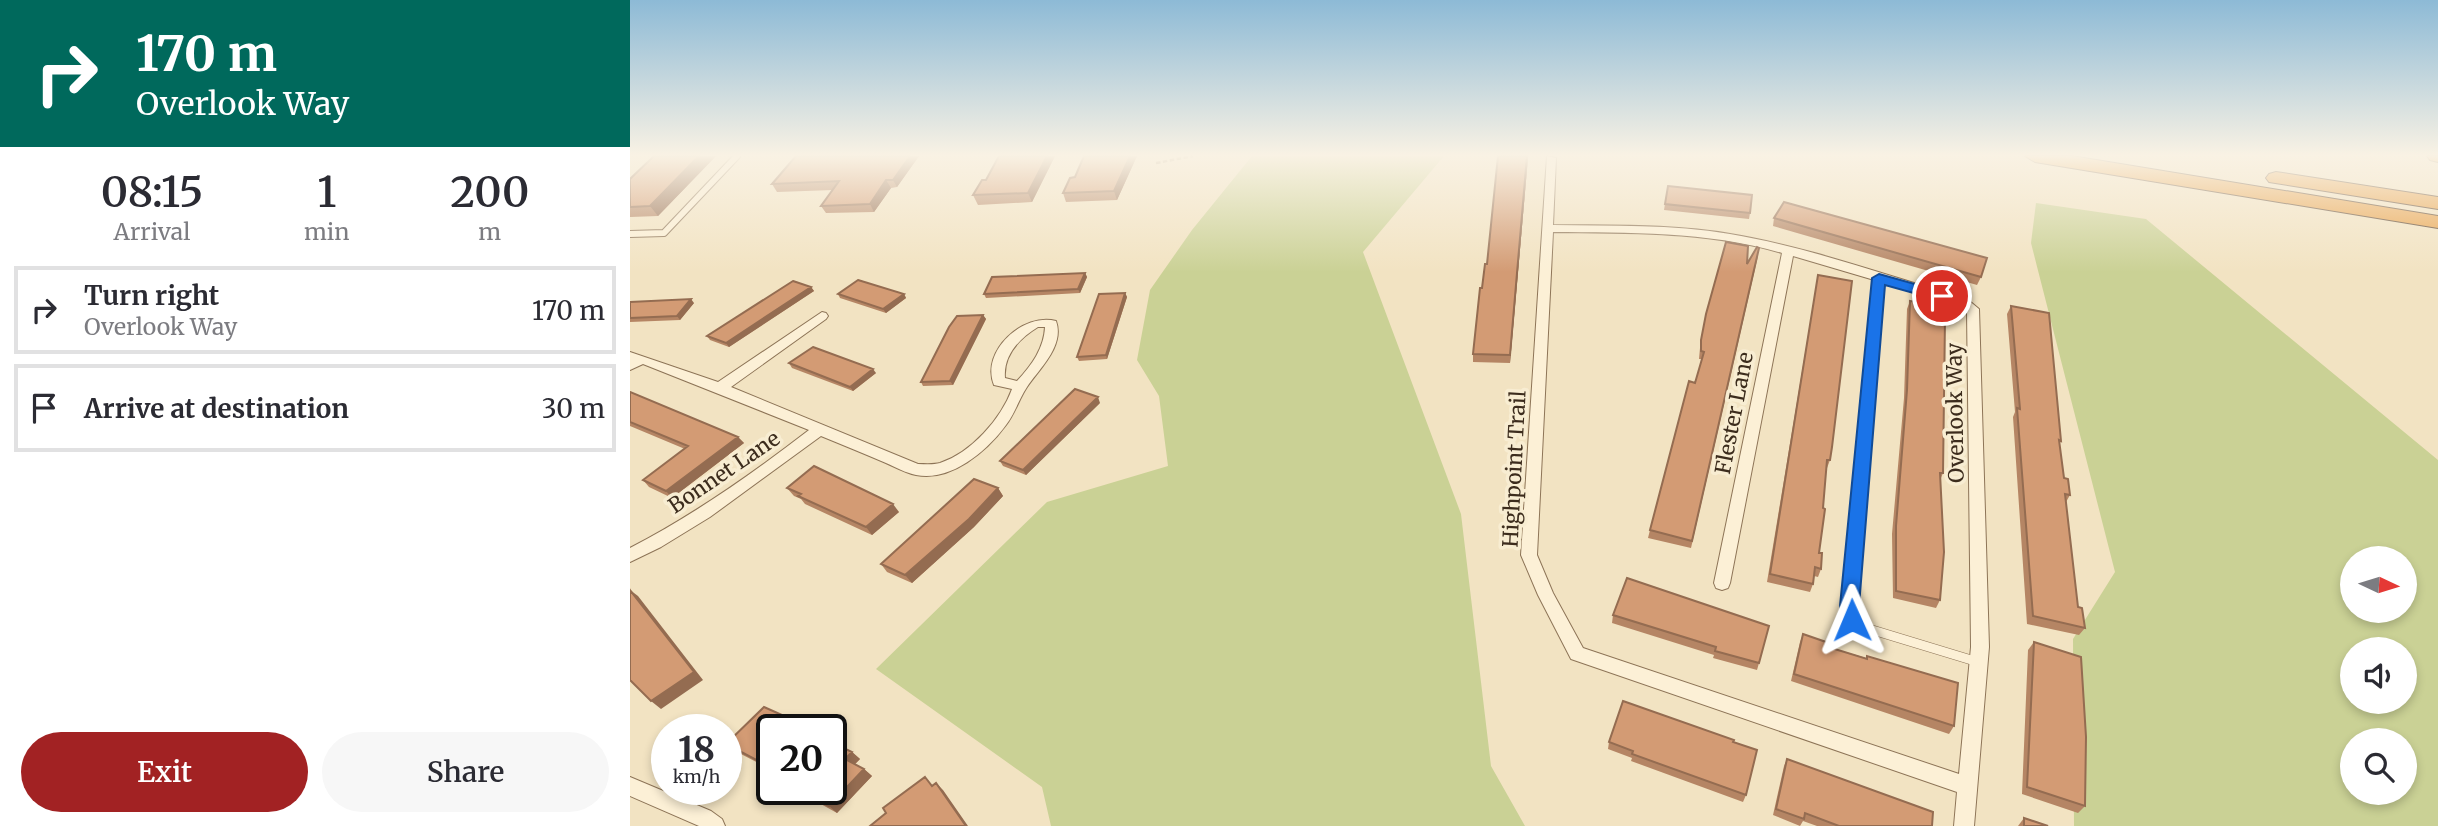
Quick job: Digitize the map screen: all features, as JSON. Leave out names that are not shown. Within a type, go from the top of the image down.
[{"type":"highway","points":[[2233,195],[2438,238]]},
{"type":"highway","points":[[2270,195],[2438,222]]},
{"type":"highway","points":[[2385,195],[2438,203]]},
{"type":"street","name":"Highpoint Trail","points":[[1549,195],[1529,555],[1546,595],[1577,654],[1968,786]]},
{"type":"street","name":"Overlook Way","points":[[1548,228],[1703,233],[1752,241],[1963,302],[1973,309],[1979,663],[1964,826]]},
{"type":"street","name":"Flester Lane","points":[[1722,583],[1788,251]]},
{"type":"street","points":[[720,388],[822,316]]},
{"type":"street","points":[[634,360],[720,388],[917,470],[937,469],[961,458],[1002,420],[1020,386],[1033,371],[1046,348],[1052,334],[1051,324],[1032,323],[1019,331],[999,365],[996,374],[999,382],[1020,386]]},
{"type":"street","name":"Bonnet Lane","points":[[630,555],[752,482],[820,429]]},
{"type":"street","points":[[630,786],[704,818],[715,826]]},
{"type":"lane","points":[[630,234],[664,233],[700,195]]},
{"type":"lane","points":[[1879,278],[1849,606],[1852,620],[1866,628],[1979,663]]},
{"type":"green space","points":[[1221,195],[1411,195],[1363,252],[1461,514],[1491,766],[1525,826],[1051,826],[1042,787],[876,669],[1047,502],[1168,466],[1159,396],[1137,360],[1150,290]]},
{"type":"green space","points":[[2036,203],[2146,219],[2438,460],[2438,826],[2074,826],[2073,639],[2115,572],[2031,243]]},
{"type":"building","points":[[630,195],[661,195],[650,206],[630,207]]},
{"type":"building","points":[[829,195],[876,195],[870,204],[821,206]]},
{"type":"building","points":[[1494,195],[1524,195],[1510,355],[1473,354],[1480,288],[1487,264]]},
{"type":"building","points":[[1667,195],[1752,195],[1750,213],[1665,204]]},
{"type":"building","points":[[1784,202],[1987,258],[1981,277],[1774,218]]},
{"type":"building","points":[[1726,242],[1748,246],[1747,264],[1757,247],[1759,248],[1692,541],[1650,530],[1689,381],[1695,383],[1704,352],[1701,351],[1701,340],[1706,314]]},
{"type":"building","points":[[1085,273],[1078,289],[984,294],[992,277]]},
{"type":"building","points":[[1818,275],[1852,281],[1832,447],[1830,460],[1827,460],[1825,509],[1819,553],[1822,553],[1821,569],[1815,567],[1813,584],[1770,574]]},
{"type":"building","points":[[858,280],[904,294],[883,309],[838,294]]},
{"type":"building","points":[[793,281],[811,287],[726,343],[707,336]]},
{"type":"building","points":[[1125,293],[1106,355],[1077,357],[1099,294]]},
{"type":"building","points":[[691,299],[677,316],[630,318],[630,302]]},
{"type":"building","points":[[1910,301],[1943,307],[1945,318],[1943,473],[1940,473],[1944,552],[1940,600],[1896,591],[1896,526],[1907,390]]},
{"type":"building","points":[[2011,306],[2049,313],[2061,441],[2059,440],[2064,478],[2068,479],[2070,495],[2065,494],[2078,607],[2082,608],[2085,628],[2033,616]]},
{"type":"building","points":[[983,315],[950,381],[921,382],[957,316]]},
{"type":"building","points":[[813,347],[873,369],[850,387],[789,363]]},
{"type":"building","points":[[1075,389],[1098,397],[1023,470],[1000,461]]},
{"type":"building","points":[[630,392],[738,437],[666,491],[643,480],[688,446],[630,422]]},
{"type":"building","points":[[814,466],[893,504],[866,527],[798,496],[801,494],[787,488]]},
{"type":"building","points":[[974,479],[998,488],[969,519],[905,575],[881,564]]},
{"type":"building","points":[[1627,578],[1769,626],[1759,663],[1715,651],[1716,647],[1613,615]]},
{"type":"building","points":[[630,590],[694,672],[651,701],[630,680]]},
{"type":"building","points":[[1803,634],[1826,642],[1825,646],[1958,683],[1954,726],[1794,674]]},
{"type":"building","points":[[2034,642],[2081,657],[2086,737],[2085,806],[2027,787]]},
{"type":"building","points":[[1623,701],[1757,750],[1746,795],[1632,754],[1633,751],[1609,742]]},
{"type":"building","points":[[764,707],[780,714],[757,714]]},
{"type":"building","points":[[756,715],[756,760],[742,752],[742,728]]},
{"type":"building","points":[[1787,759],[1933,812],[1932,826],[1839,826],[1805,813],[1804,819],[1776,809]]},
{"type":"building","points":[[847,760],[864,769],[847,787]]},
{"type":"building","points":[[925,777],[932,786],[936,783],[966,826],[870,826],[886,813],[883,808]]},
{"type":"building","points":[[2024,818],[2048,826],[2024,826]]},
{"type":"route","points":[[1852,620],[1849,606],[1879,278],[1942,296]]}]
